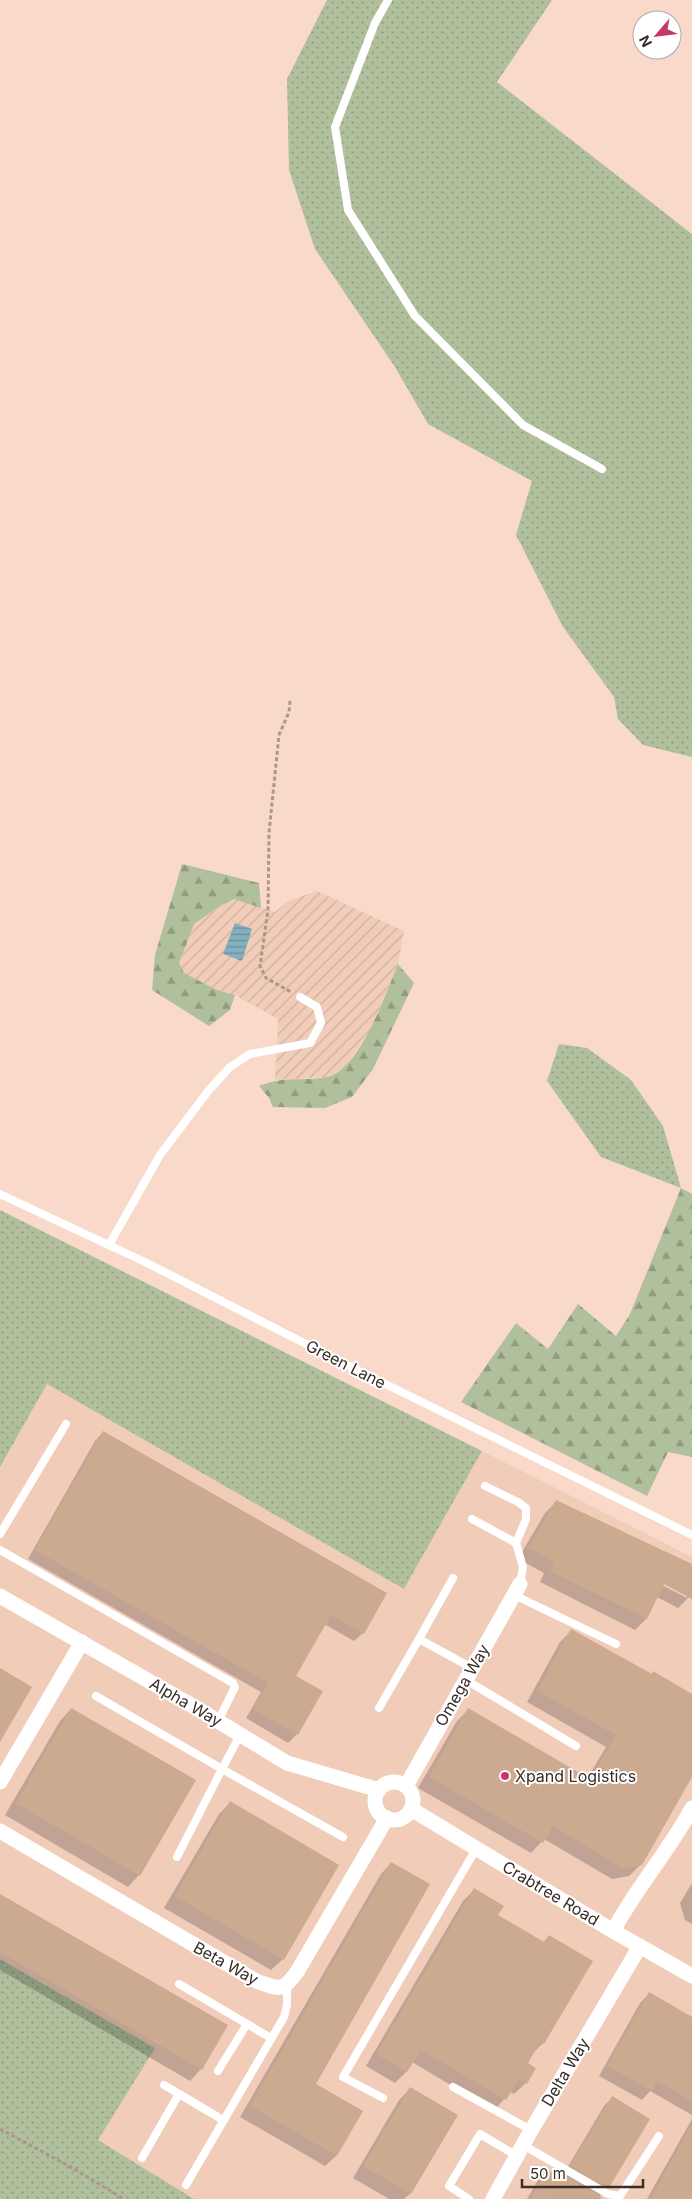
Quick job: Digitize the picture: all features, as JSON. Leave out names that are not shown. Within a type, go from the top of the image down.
[{"type":"street","name":"Omega Way","points":[[406,1786],[517,1590]]},
{"type":"street","name":"Alpha Way","points":[[0,1596],[218,1721],[287,1763],[379,1790]]},
{"type":"street","points":[[0,1782],[82,1642]]},
{"type":"street","points":[[391,1782],[406,1786],[412,1798],[411,1809],[404,1817],[398,1819],[387,1818],[377,1810],[375,1803],[379,1790],[391,1782]]},
{"type":"street","points":[[613,1931],[625,1908],[654,1869],[692,1808]]},
{"type":"street","name":"Crabtree Road","points":[[411,1809],[613,1931],[692,1976]]},
{"type":"street","points":[[287,1985],[387,1818]]},
{"type":"street","name":"Beta Way","points":[[0,1831],[256,1981],[270,1986],[281,1987],[287,1985]]},
{"type":"street","name":"Delta Way","points":[[493,2199],[531,2130],[640,1946]]},
{"type":"lane","points":[[388,0],[375,23],[335,127],[348,210],[415,316],[523,425],[602,469]]},
{"type":"lane","points":[[109,1245],[160,1154],[209,1090],[230,1067],[250,1054],[276,1047],[310,1043],[321,1023],[317,1007],[300,997]]},
{"type":"lane","name":"Green Lane","points":[[0,1194],[109,1245],[692,1535]]},
{"type":"lane","points":[[0,1534],[66,1424]]},
{"type":"lane","points":[[485,1486],[518,1502],[526,1508],[526,1519],[516,1543],[523,1567],[517,1590],[616,1644]]},
{"type":"lane","points":[[472,1519],[516,1543]]},
{"type":"lane","points":[[0,1550],[233,1683],[235,1686],[218,1721]]},
{"type":"lane","points":[[379,1708],[453,1578]]},
{"type":"lane","points":[[419,1639],[576,1746]]},
{"type":"lane","points":[[96,1696],[343,1837]]},
{"type":"lane","points":[[177,1857],[240,1735]]},
{"type":"lane","points":[[383,2098],[343,2077],[476,1849]]},
{"type":"lane","points":[[179,1984],[271,2038]]},
{"type":"lane","points":[[186,2185],[284,2017],[287,2005],[287,1985]]},
{"type":"lane","points":[[218,2071],[247,2024]]},
{"type":"lane","points":[[164,2085],[223,2120]]},
{"type":"lane","points":[[453,2086],[531,2130]]},
{"type":"lane","points":[[142,2158],[179,2094]]},
{"type":"lane","points":[[469,2199],[449,2186],[480,2134],[520,2151],[608,2194],[620,2196],[659,2136]]},
{"type":"path","points":[[290,701],[289,712],[279,735],[269,833],[268,910],[260,966],[266,978],[300,997]]},
{"type":"path","points":[[0,2130],[69,2166],[124,2199]]},
{"type":"shaded area","points":[[317,891],[404,931],[398,964],[371,1029],[346,1066],[328,1077],[275,1080],[278,1019],[235,995],[217,990],[183,973],[179,963],[194,924],[220,906],[234,899],[275,912],[288,901]]},
{"type":"shaded area","points":[[47,1384],[404,1589],[482,1451],[692,1557],[692,2199],[194,2199],[98,2140],[154,2048],[0,1959],[0,1467]]},
{"type":"green space","points":[[327,0],[552,0],[497,82],[692,234],[692,757],[643,745],[618,719],[614,697],[563,627],[516,535],[532,481],[428,424],[395,367],[315,249],[289,170],[287,79]]},
{"type":"green space","points":[[182,864],[259,883],[261,908],[234,899],[220,906],[194,924],[179,963],[184,973],[217,990],[235,995],[230,1010],[209,1026],[152,990],[155,955]]},
{"type":"green space","points":[[398,964],[414,983],[373,1069],[352,1097],[325,1108],[273,1107],[269,1098],[259,1086],[278,1081],[327,1077],[339,1071],[350,1060],[361,1046],[379,1011]]},
{"type":"green space","points":[[559,1044],[587,1048],[631,1080],[663,1126],[681,1188],[601,1157],[547,1081]]},
{"type":"green space","points":[[681,1188],[692,1194],[692,1457],[668,1452],[647,1496],[461,1402],[516,1323],[548,1349],[578,1304],[616,1336],[630,1314]]},
{"type":"green space","points":[[0,1210],[482,1451],[404,1589],[47,1384],[0,1467]]},
{"type":"green space","points":[[0,1959],[155,2048],[98,2140],[194,2199],[0,2199]]},
{"type":"water","points":[[235,923],[252,929],[242,961],[223,954]]},
{"type":"building","points":[[103,1431],[387,1593],[364,1634],[331,1615],[296,1676],[323,1691],[298,1735],[253,1709],[268,1683],[35,1550]]},
{"type":"building","points":[[556,1500],[692,1564],[692,1599],[664,1584],[647,1619],[550,1571],[554,1562],[528,1548]]},
{"type":"building","points":[[571,1629],[652,1674],[653,1671],[692,1694],[692,1777],[642,1865],[624,1869],[553,1826],[543,1843],[429,1777],[468,1708],[590,1779],[616,1735],[537,1691]]},
{"type":"building","points":[[0,1668],[32,1687],[0,1742]]},
{"type":"building","points":[[71,1708],[196,1780],[140,1876],[16,1803]]},
{"type":"building","points":[[230,1801],[339,1865],[284,1960],[175,1896]]},
{"type":"building","points":[[391,1862],[430,1884],[316,2084],[363,2111],[337,2156],[250,2106]]},
{"type":"building","points":[[474,1888],[504,1906],[498,1915],[544,1942],[549,1935],[593,1961],[544,2044],[540,2042],[528,2063],[536,2068],[527,2084],[519,2079],[506,2100],[421,2050],[407,2072],[376,2054]]},
{"type":"building","points":[[0,1894],[228,2025],[202,2070],[0,1952]]},
{"type":"building","points":[[649,1992],[692,2017],[692,2101],[657,2081],[652,2091],[607,2066]]},
{"type":"building","points":[[410,2087],[458,2115],[411,2194],[363,2166]]},
{"type":"building","points":[[612,2096],[650,2119],[609,2188],[570,2166]]},
{"type":"building","points":[[692,2124],[692,2199],[650,2199]]},
{"type":"building","points":[[547,2170],[563,2179],[565,2175],[603,2198],[530,2199]]},
{"type":"place","name":"Xpand Logistics","points":[[505,1776]]}]
